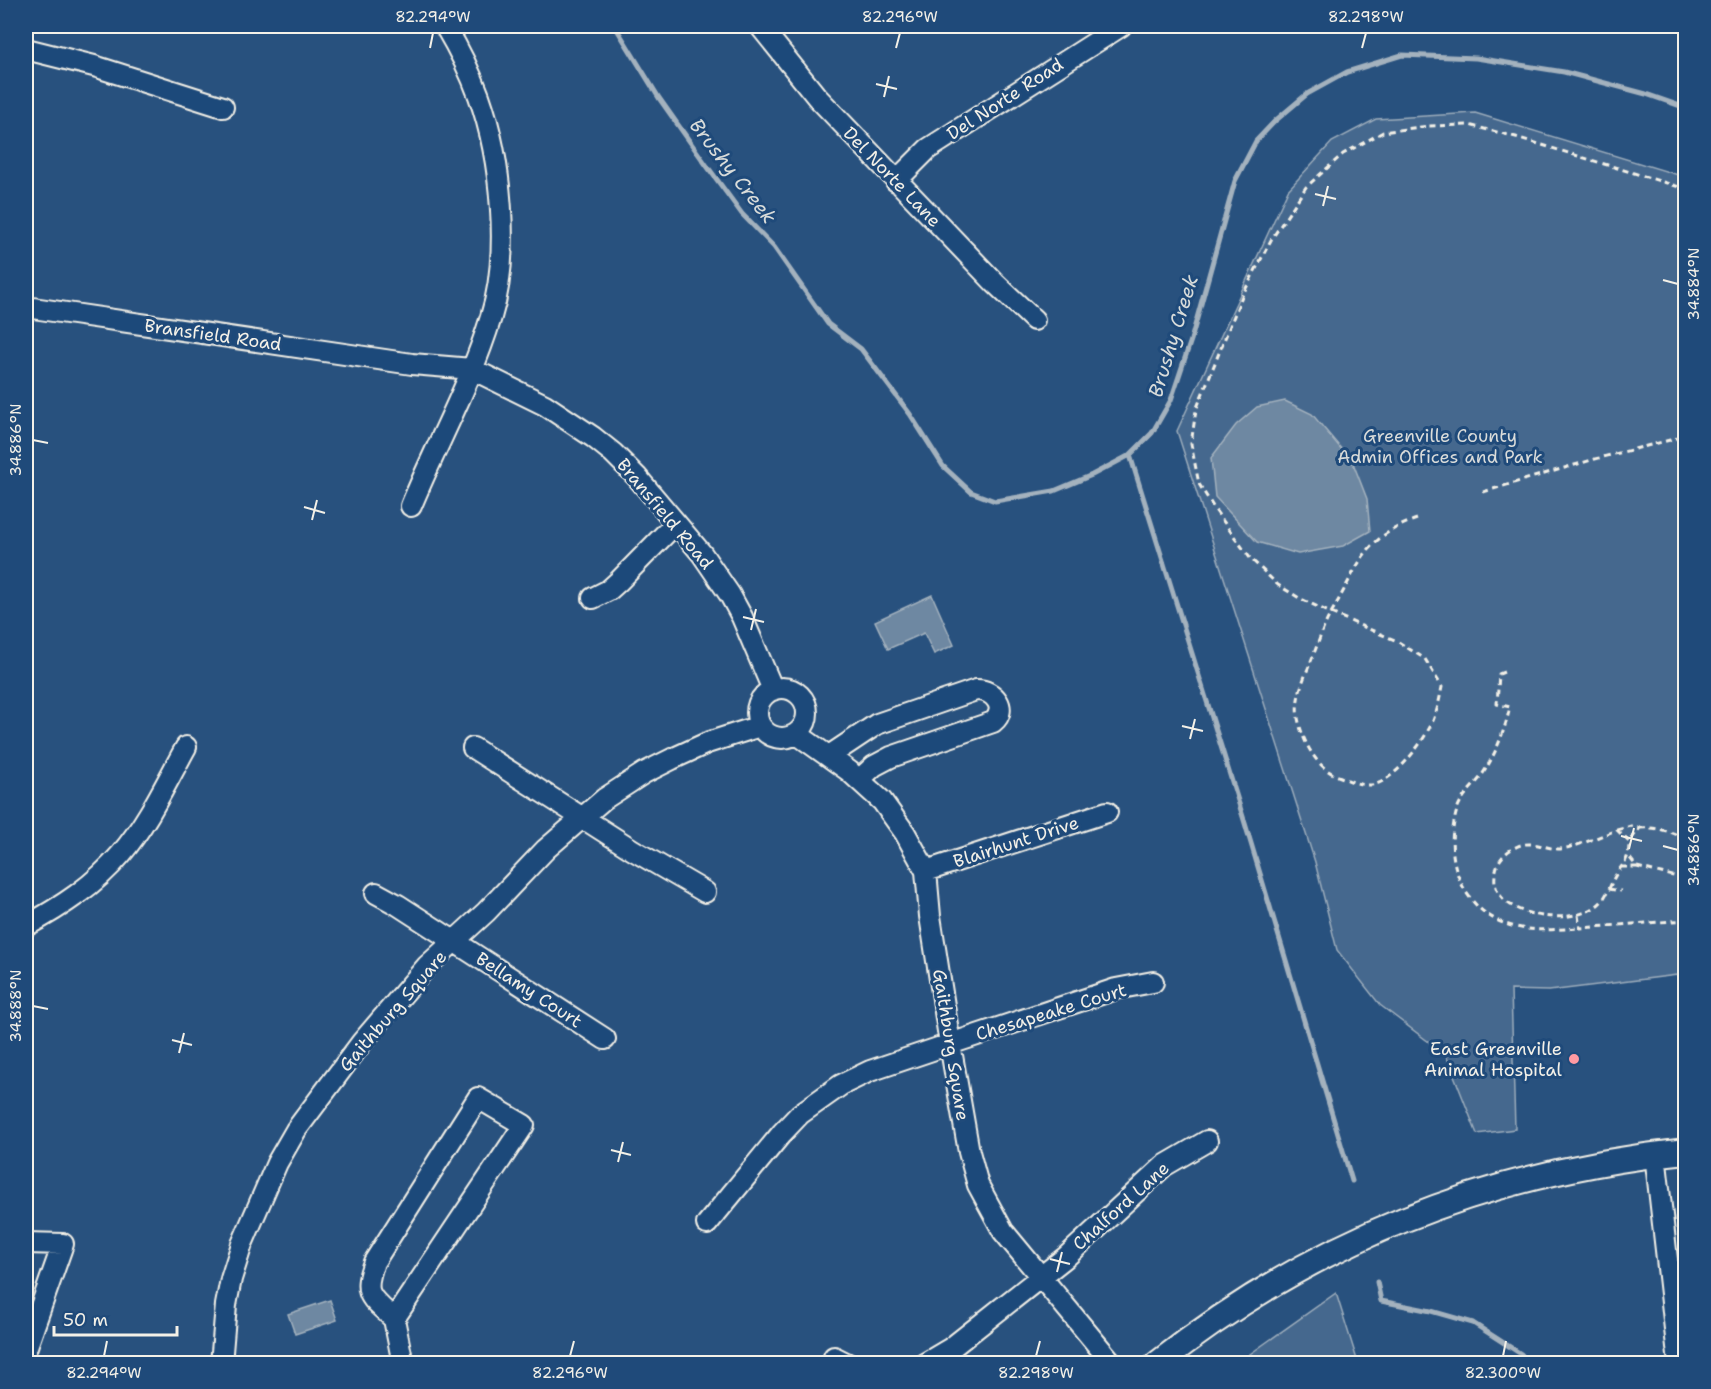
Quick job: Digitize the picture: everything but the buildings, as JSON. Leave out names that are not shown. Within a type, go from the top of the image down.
[{"type":"main road","points":[[1157,1364],[1239,1304],[1298,1269],[1366,1235],[1429,1209],[1499,1186],[1559,1171],[1655,1154],[1686,1151]]},
{"type":"street","points":[[411,506],[472,369],[492,315],[500,259],[499,193],[488,125],[479,95],[445,26]]},
{"type":"street","name":"Del Norte Lane","points":[[760,26],[817,97],[896,182],[994,283],[1034,320]]},
{"type":"street","name":"Del Norte Road","points":[[896,182],[928,149],[1121,26]]},
{"type":"street","points":[[26,49],[94,66],[223,107]]},
{"type":"street","name":"Bransfield Road","points":[[26,306],[412,364],[472,369],[545,405],[593,437],[638,477],[702,554],[742,617],[773,690]]},
{"type":"street","points":[[593,598],[600,596],[614,585],[676,523]]},
{"type":"street","points":[[781,688],[797,693],[806,705],[806,722],[797,734],[781,739],[766,732],[760,726],[757,712],[759,705],[773,690],[781,688]]},
{"type":"street","points":[[829,756],[877,724],[976,690],[983,689],[997,700],[1001,711],[993,723],[891,757],[874,766],[860,779]]},
{"type":"street","name":"Gaithburg Square","points":[[221,1364],[226,1305],[231,1279],[242,1245],[277,1163],[310,1110],[362,1042],[427,966],[486,912],[546,849],[604,799],[644,773],[707,743],[760,726]]},
{"type":"street","name":"Gaithburg Square","points":[[797,734],[860,779],[882,801],[894,816],[926,871],[930,916],[950,1044],[969,1152],[978,1185],[1003,1231],[1113,1364]]},
{"type":"street","points":[[26,926],[83,890],[121,854],[158,799],[186,747]]},
{"type":"street","points":[[473,748],[582,818],[705,892]]},
{"type":"street","name":"Blairhunt Drive","points":[[926,871],[1107,812]]},
{"type":"street","name":"Bellamy Court","points":[[376,893],[605,1039]]},
{"type":"street","name":"Chesapeake Court","points":[[707,1224],[800,1114],[841,1085],[870,1071],[1116,989],[1153,982]]},
{"type":"street","points":[[394,1318],[524,1125],[477,1098],[374,1262],[368,1281],[372,1299],[394,1318],[403,1364]]},
{"type":"street","name":"Chalford Lane","points":[[924,1364],[951,1348],[1066,1257],[1164,1166],[1207,1141]]},
{"type":"street","points":[[1655,1154],[1679,1364]]},
{"type":"street","points":[[26,1243],[63,1244],[26,1349]]},
{"type":"path","points":[[1417,519],[1398,525],[1367,548],[1330,613],[1321,631],[1301,685],[1298,717],[1311,753],[1331,774],[1352,782],[1371,785],[1392,775],[1416,750],[1434,719],[1442,687],[1425,659],[1397,641],[1330,613],[1301,600],[1278,585],[1250,558],[1199,484],[1191,444],[1196,410],[1242,296],[1271,240],[1306,187],[1343,154],[1383,132],[1428,126],[1469,125],[1686,189]]},
{"type":"path","points":[[1483,492],[1595,459],[1686,436]]},
{"type":"path","points":[[1504,672],[1499,674],[1497,704],[1510,707],[1500,744],[1480,778],[1470,788],[1459,806],[1452,831],[1451,846],[1454,868],[1461,886],[1475,904],[1499,921],[1515,927],[1580,928],[1686,920]]},
{"type":"path","points":[[1629,857],[1600,903],[1578,915],[1543,918],[1525,913],[1503,900],[1494,876],[1497,864],[1505,854],[1516,846],[1532,843],[1560,849],[1631,826],[1651,827],[1678,835],[1686,840]]},
{"type":"path","points":[[1637,867],[1629,857],[1629,842],[1640,828]]},
{"type":"path","points":[[1617,830],[1629,842]]},
{"type":"path","points":[[1621,867],[1637,867],[1686,881]]},
{"type":"path","points":[[1681,878],[1686,869]]},
{"type":"path","points":[[1610,889],[1621,891]]},
{"type":"path","points":[[1578,915],[1580,928]]},
{"type":"green space","name":"Greenville County Admin Offices and Park","points":[[1475,113],[1685,177],[1685,974],[1549,991],[1511,990],[1515,1129],[1477,1134],[1446,1055],[1380,1005],[1337,950],[1315,862],[1177,431],[1288,190],[1332,142],[1376,119]]},
{"type":"green space","points":[[1336,1293],[1358,1363],[1245,1363],[1250,1354]]},
{"type":"shaded area","points":[[1285,401],[1312,414],[1353,463],[1367,499],[1370,531],[1343,546],[1298,554],[1257,542],[1215,497],[1211,458],[1236,425],[1257,407]]},
{"type":"shaded area","points":[[932,595],[954,645],[934,654],[924,633],[888,649],[875,621]]},
{"type":"shaded area","points":[[330,1300],[337,1320],[295,1334],[288,1314]]},
{"type":"waterway","name":"Brushy Creek","points":[[615,26],[659,98],[707,166],[742,214],[774,247],[828,324],[861,349],[910,414],[943,466],[971,492],[995,501],[1054,491],[1092,475],[1130,455],[1152,433],[1171,400],[1191,340],[1235,181],[1256,141],[1275,121],[1307,94],[1347,72],[1402,55],[1476,58],[1564,72],[1646,94],[1686,108]]},
{"type":"waterway","points":[[1130,455],[1244,820],[1352,1181]]},
{"type":"waterway","points":[[1377,1282],[1381,1301],[1431,1311],[1473,1323],[1521,1354],[1529,1364]]},
{"type":"place","name":"East Greenville Animal Hospital","points":[[1574,1059]]}]
